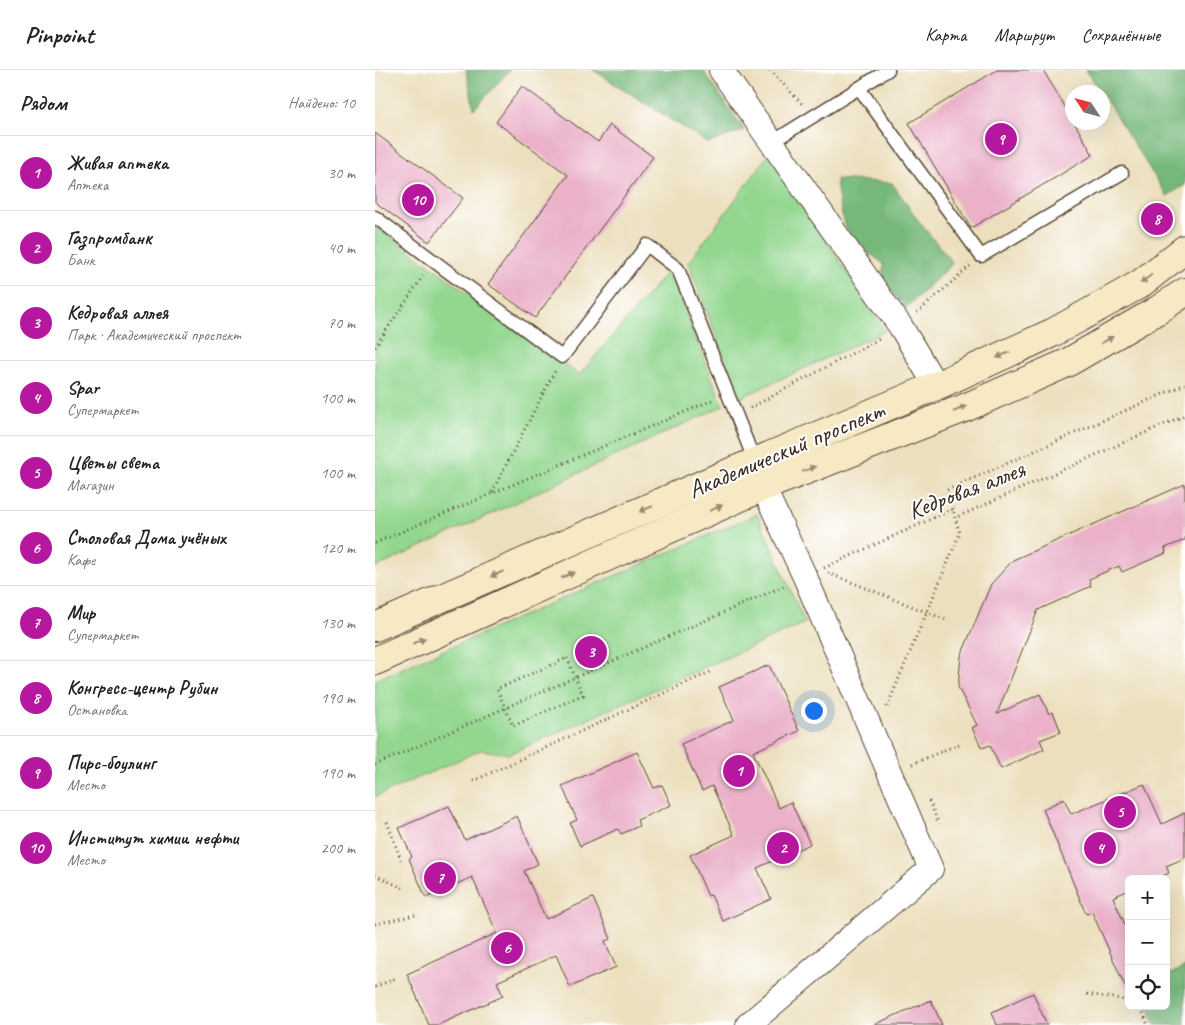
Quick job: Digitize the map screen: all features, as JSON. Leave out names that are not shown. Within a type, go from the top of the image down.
[{"type":"main road","name":"Академический проспект","points":[[375,661],[936,386],[1054,332],[1140,284],[1185,249]]},
{"type":"main road","name":"Академический проспект","points":[[375,627],[759,474],[967,407],[1067,363],[1158,310],[1185,292]]},
{"type":"street","points":[[721,70],[901,327],[936,386]]},
{"type":"street","points":[[748,1025],[931,869],[759,474]]},
{"type":"lane","points":[[773,142],[888,70]]},
{"type":"lane","points":[[859,88],[981,256],[1122,173]]},
{"type":"lane","points":[[375,217],[562,357],[647,245],[678,269],[759,474]]},
{"type":"path","points":[[771,70],[813,117]]},
{"type":"path","points":[[375,543],[715,399],[748,409],[901,327],[981,256]]},
{"type":"path","points":[[375,347],[434,261]]},
{"type":"path","points":[[492,493],[562,357]]},
{"type":"path","points":[[953,509],[947,490],[1185,384]]},
{"type":"path","name":"Кедровая аллея","points":[[375,765],[805,577],[953,509],[955,518],[1185,415]]},
{"type":"path","points":[[887,706],[960,533],[955,518]]},
{"type":"path","points":[[828,572],[949,621]]},
{"type":"path","points":[[567,658],[575,678],[583,695],[513,726],[497,689],[567,658]]},
{"type":"path","points":[[473,781],[710,672]]},
{"type":"path","points":[[912,764],[959,744]]},
{"type":"path","points":[[387,822],[401,860]]},
{"type":"path","points":[[375,875],[403,888]]},
{"type":"path","points":[[375,924],[415,915]]},
{"type":"path","points":[[375,987],[396,978]]},
{"type":"path","points":[[1087,994],[1125,1001]]},
{"type":"path","points":[[1141,1010],[1148,1025]]},
{"type":"green space","points":[[466,70],[510,70],[474,109]]},
{"type":"green space","points":[[593,70],[703,70],[744,130],[708,143]]},
{"type":"green space","points":[[1086,70],[1185,70],[1185,185],[1167,196],[1110,106],[1110,85],[1096,85]]},
{"type":"green space","points":[[770,153],[885,331],[740,398],[688,263]]},
{"type":"green space","points":[[836,179],[892,183],[920,223],[953,263],[906,308],[882,280],[884,264],[861,246],[846,228]]},
{"type":"green space","points":[[375,225],[579,375],[669,270],[723,406],[375,568]]},
{"type":"green space","points":[[757,514],[805,623],[509,754],[481,750],[375,797],[375,680]]},
{"type":"green space","points":[[1185,967],[1185,1025],[1155,1025],[1149,1010],[1170,1010],[1170,974]]},
{"type":"building","points":[[997,70],[1043,70],[1065,107],[1065,130],[1079,130],[1093,155],[971,228],[909,123]]},
{"type":"building","points":[[522,86],[598,142],[610,125],[653,157],[535,318],[488,284],[568,175],[496,122]]},
{"type":"building","points":[[375,133],[463,198],[429,242],[375,202]]},
{"type":"building","points":[[1185,484],[1185,540],[1165,548],[1166,553],[1122,572],[1119,566],[1089,579],[1091,586],[1038,610],[997,714],[1040,694],[1049,714],[1053,712],[1061,732],[1040,740],[1044,749],[1001,769],[990,745],[982,748],[972,728],[977,725],[958,687],[961,656],[991,584],[1013,560]]},
{"type":"building","points":[[769,665],[799,731],[753,752],[779,808],[791,802],[810,844],[757,868],[771,899],[723,921],[711,895],[708,896],[690,855],[734,835],[712,786],[702,791],[681,744],[734,720],[719,687]]},
{"type":"building","points":[[637,752],[654,788],[662,785],[671,805],[637,820],[639,826],[621,834],[618,829],[580,846],[570,823],[577,820],[562,786]]},
{"type":"building","points":[[1144,784],[1162,824],[1185,813],[1185,858],[1166,866],[1169,873],[1164,875],[1125,875],[1125,892],[1113,897],[1125,925],[1125,986],[1092,912],[1086,914],[1043,809],[1064,799],[1071,814]]},
{"type":"building","points":[[449,806],[465,840],[517,816],[538,864],[524,871],[546,919],[593,898],[611,939],[605,941],[616,967],[570,987],[556,955],[497,982],[503,996],[438,1025],[429,1025],[407,974],[497,933],[472,877],[426,898],[409,859],[412,857],[399,828]]},
{"type":"building","points":[[1033,993],[1047,1025],[997,1025],[992,1012]]},
{"type":"building","points":[[931,1000],[942,1025],[873,1025]]},
{"type":"place","name":"Пирс-боулинг","points":[[1001,139]]},
{"type":"place","name":"Институт химии нефти","points":[[418,200]]},
{"type":"place","name":"Конгресс-центр Рубин","points":[[1157,219]]},
{"type":"place","name":"Кедровая аллея","points":[[591,652]]},
{"type":"place","name":"Живая аптека","points":[[739,771]]},
{"type":"place","name":"Цветы света","points":[[1120,812]]},
{"type":"place","name":"Газпромбанк","points":[[783,848]]},
{"type":"place","name":"Spar","points":[[1100,848]]},
{"type":"place","name":"Мир","points":[[440,878]]},
{"type":"place","name":"Столовая Дома учёных","points":[[507,948]]}]
